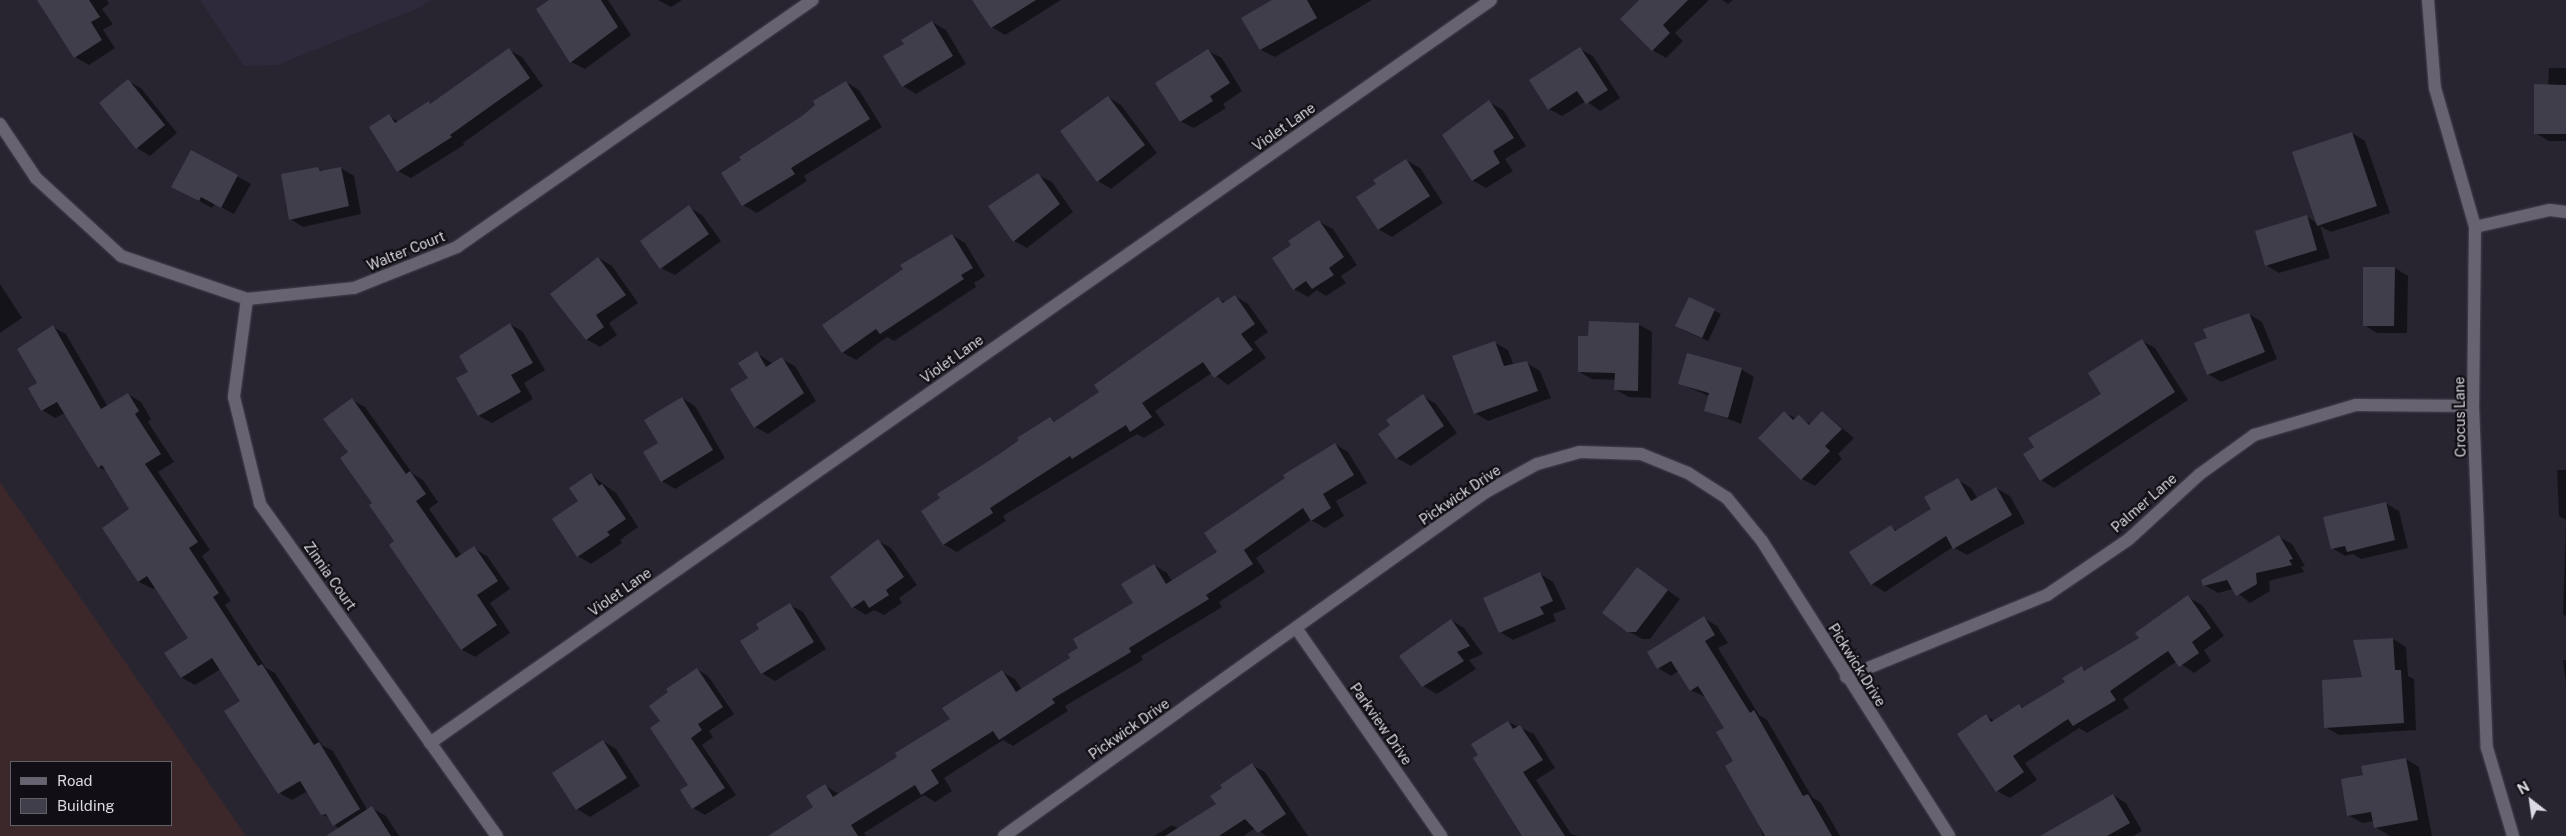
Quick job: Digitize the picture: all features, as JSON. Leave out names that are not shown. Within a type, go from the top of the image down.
[{"type":"street","name":"Walter Court","points":[[0,124],[36,178],[121,256],[247,299],[354,288],[457,247],[813,0]]},
{"type":"street","name":"Violet Lane","points":[[430,743],[1491,0]]},
{"type":"street","name":"Crocus Lane","points":[[2428,0],[2435,88],[2474,227],[2473,406],[2488,748],[2513,836]]},
{"type":"street","points":[[2474,227],[2550,210],[2566,212]]},
{"type":"street","name":"Zinnia Court","points":[[247,299],[234,396],[260,504],[497,836]]},
{"type":"street","name":"Palmer Lane","points":[[1846,677],[2047,594],[2129,539],[2200,474],[2254,436],[2356,405],[2473,406]]},
{"type":"street","name":"Pickwick Drive","points":[[1004,836],[1486,492],[1537,464],[1580,452],[1641,454],[1688,473],[1727,498],[1762,541],[1846,677],[1949,836]]},
{"type":"street","name":"Parkview Drive","points":[[1296,628],[1441,836]]},
{"type":"shaded area","points":[[200,0],[430,0],[419,8],[277,65],[244,66]]},
{"type":"shaded area","points":[[0,482],[246,836],[0,836]]},
{"type":"building","points":[[37,0],[89,0],[100,17],[91,22],[102,40],[74,58]]},
{"type":"building","points":[[549,0],[601,0],[618,27],[570,63],[536,9]]},
{"type":"building","points":[[972,0],[1036,0],[991,28]]},
{"type":"building","points":[[1272,0],[1307,0],[1317,18],[1260,50],[1241,18]]},
{"type":"building","points":[[1639,0],[1688,0],[1663,25],[1670,33],[1652,51],[1620,19]]},
{"type":"building","points":[[932,21],[953,56],[902,87],[883,56],[904,44],[901,40]]},
{"type":"building","points":[[1580,47],[1608,90],[1586,104],[1577,91],[1548,110],[1529,80]]},
{"type":"building","points":[[509,48],[530,78],[450,135],[452,137],[397,172],[369,127],[389,114],[395,123],[429,101],[430,104]]},
{"type":"building","points":[[1208,49],[1230,83],[1210,96],[1213,101],[1180,122],[1155,83]]},
{"type":"building","points":[[128,79],[165,125],[136,149],[99,103]]},
{"type":"building","points":[[846,81],[870,119],[791,168],[795,174],[742,206],[721,173],[741,160],[739,157],[802,116],[815,105],[813,101]]},
{"type":"building","points":[[2534,84],[2566,85],[2566,134],[2534,134]]},
{"type":"building","points":[[1108,96],[1145,145],[1097,182],[1060,131]]},
{"type":"building","points":[[1489,100],[1514,138],[1493,151],[1500,163],[1472,181],[1442,135]]},
{"type":"building","points":[[2352,132],[2377,206],[2317,226],[2292,152]]},
{"type":"building","points":[[191,150],[238,175],[221,208],[201,197],[199,201],[171,187]]},
{"type":"building","points":[[1406,159],[1430,196],[1378,230],[1356,197],[1376,184],[1373,180]]},
{"type":"building","points":[[318,167],[320,171],[341,167],[349,206],[289,220],[281,174]]},
{"type":"building","points":[[1038,173],[1060,204],[1013,242],[988,206]]},
{"type":"building","points":[[689,205],[709,234],[660,269],[640,241]]},
{"type":"building","points":[[2307,215],[2317,250],[2265,266],[2255,231]]},
{"type":"building","points":[[1319,220],[1344,257],[1329,268],[1334,275],[1312,289],[1306,281],[1293,290],[1272,258],[1291,245],[1288,241]]},
{"type":"building","points":[[952,234],[973,268],[961,275],[964,279],[880,334],[876,329],[842,353],[822,325],[903,269],[900,265]]},
{"type":"building","points":[[598,257],[626,295],[596,315],[604,327],[586,340],[550,294]]},
{"type":"building","points":[[2363,267],[2395,267],[2394,326],[2363,326]]},
{"type":"building","points":[[1235,295],[1255,324],[1241,334],[1253,350],[1214,378],[1203,362],[1142,403],[1152,417],[1130,432],[1126,425],[1072,459],[1070,456],[990,508],[993,513],[943,545],[921,511],[940,498],[937,494],[1001,453],[1019,440],[1017,438],[1050,417],[1054,422],[1099,392],[1094,385],[1218,297],[1223,303]]},
{"type":"building","points":[[1689,297],[1715,309],[1702,338],[1675,326]]},
{"type":"building","points":[[2249,313],[2265,352],[2207,375],[2194,343],[2207,338],[2203,329]]},
{"type":"building","points":[[1589,321],[1639,323],[1638,391],[1614,390],[1615,373],[1578,372],[1578,336],[1588,336]]},
{"type":"building","points":[[510,323],[533,363],[511,375],[521,392],[478,416],[456,378],[468,372],[459,356]]},
{"type":"building","points":[[53,325],[101,409],[128,393],[139,411],[135,414],[161,454],[145,464],[198,542],[189,548],[219,593],[213,597],[258,666],[262,664],[314,745],[319,742],[360,809],[333,826],[326,814],[321,815],[300,781],[278,794],[224,711],[240,701],[212,658],[181,678],[164,653],[188,638],[147,576],[138,582],[102,528],[129,509],[102,465],[98,468],[57,402],[41,411],[28,388],[37,383],[17,349]]},
{"type":"building","points":[[2142,339],[2175,392],[2040,481],[2023,454],[2034,447],[2028,438],[2101,394],[2088,373]]},
{"type":"building","points":[[1495,341],[1504,366],[1527,361],[1538,391],[1474,414],[1452,356]]},
{"type":"building","points":[[757,351],[766,367],[782,357],[804,393],[754,428],[730,389],[748,378],[738,363]]},
{"type":"building","points":[[1687,353],[1742,368],[1728,418],[1704,411],[1709,393],[1678,384]]},
{"type":"building","points":[[1423,394],[1444,426],[1396,459],[1378,434],[1390,425],[1386,420]]},
{"type":"building","points":[[682,397],[713,450],[661,482],[643,452],[658,443],[644,420]]},
{"type":"building","points":[[352,398],[406,474],[410,471],[426,494],[416,501],[456,558],[474,546],[498,581],[477,595],[497,625],[461,650],[389,545],[394,541],[369,505],[372,503],[340,458],[348,452],[323,419]]},
{"type":"building","points":[[1784,411],[1793,420],[1799,415],[1809,425],[1822,411],[1842,429],[1825,446],[1830,451],[1801,480],[1758,438]]},
{"type":"building","points":[[1335,443],[1354,475],[1323,494],[1331,508],[1311,521],[1303,508],[1244,550],[1253,564],[1206,595],[1209,599],[1129,648],[1131,652],[1052,699],[1055,703],[999,740],[993,731],[931,770],[939,783],[921,795],[915,785],[851,825],[858,836],[768,836],[813,807],[806,796],[825,784],[833,797],[897,757],[895,753],[950,719],[942,708],[1002,670],[1016,692],[1070,658],[1068,654],[1078,648],[1073,639],[1133,603],[1121,584],[1154,564],[1166,584],[1217,552],[1204,533],[1285,478],[1283,475]]},
{"type":"building","points":[[591,473],[599,486],[602,484],[626,519],[607,532],[610,535],[577,557],[552,519],[578,501],[569,488]]},
{"type":"building","points":[[1958,478],[1971,501],[1996,487],[2012,515],[1953,549],[1946,536],[1871,585],[1849,552],[1891,525],[1895,531],[1931,509],[1924,497]]},
{"type":"building","points":[[2386,502],[2395,540],[2347,552],[2345,546],[2331,549],[2323,517]]},
{"type":"building","points":[[2279,535],[2293,559],[2289,560],[2292,565],[2256,573],[2257,584],[2236,596],[2227,580],[2203,586],[2201,580]]},
{"type":"building","points":[[878,539],[904,577],[886,590],[889,595],[869,608],[864,600],[852,608],[830,577]]},
{"type":"building","points":[[1637,567],[1668,590],[1636,632],[1627,632],[1602,613]]},
{"type":"building","points":[[1540,572],[1553,601],[1540,607],[1544,614],[1499,633],[1483,598]]},
{"type":"building","points":[[2188,595],[2211,628],[2192,642],[2199,653],[2179,667],[2168,651],[2110,691],[2116,700],[2073,726],[2068,719],[2013,756],[2024,772],[1996,792],[1957,734],[1986,714],[1991,722],[2019,704],[2022,708],[2065,682],[2062,678],[2082,666],[2084,671],[2139,638],[2135,633]]},
{"type":"building","points":[[790,603],[814,642],[761,674],[740,641],[759,629],[756,624]]},
{"type":"building","points":[[1704,616],[1715,635],[1705,641],[1750,713],[1754,710],[1803,796],[1808,794],[1832,836],[1765,836],[1725,766],[1733,761],[1716,732],[1724,728],[1698,686],[1690,691],[1671,661],[1657,669],[1647,652]]},
{"type":"building","points":[[1451,619],[1470,646],[1457,652],[1464,661],[1422,687],[1399,656]]},
{"type":"building","points":[[2393,638],[2395,670],[2401,670],[2404,723],[2324,728],[2322,680],[2362,677],[2353,640]]},
{"type":"building","points":[[697,668],[723,707],[698,724],[702,730],[691,738],[725,788],[692,809],[680,790],[688,785],[650,728],[660,721],[649,706],[668,692],[666,689]]},
{"type":"building","points":[[1508,721],[1513,729],[1520,725],[1543,760],[1523,772],[1565,836],[1522,836],[1473,758],[1478,755],[1471,744]]},
{"type":"building","points":[[603,740],[627,778],[576,810],[552,773]]},
{"type":"building","points":[[2406,758],[2418,820],[2374,828],[2371,812],[2347,816],[2341,779],[2363,775],[2361,766]]},
{"type":"building","points":[[1252,763],[1286,814],[1258,833],[1245,819],[1219,836],[1165,836],[1216,804],[1210,796],[1222,788],[1220,785]]},
{"type":"building","points":[[2113,794],[2130,823],[2107,836],[2040,836]]},
{"type":"building","points":[[372,806],[391,836],[326,836]]}]
